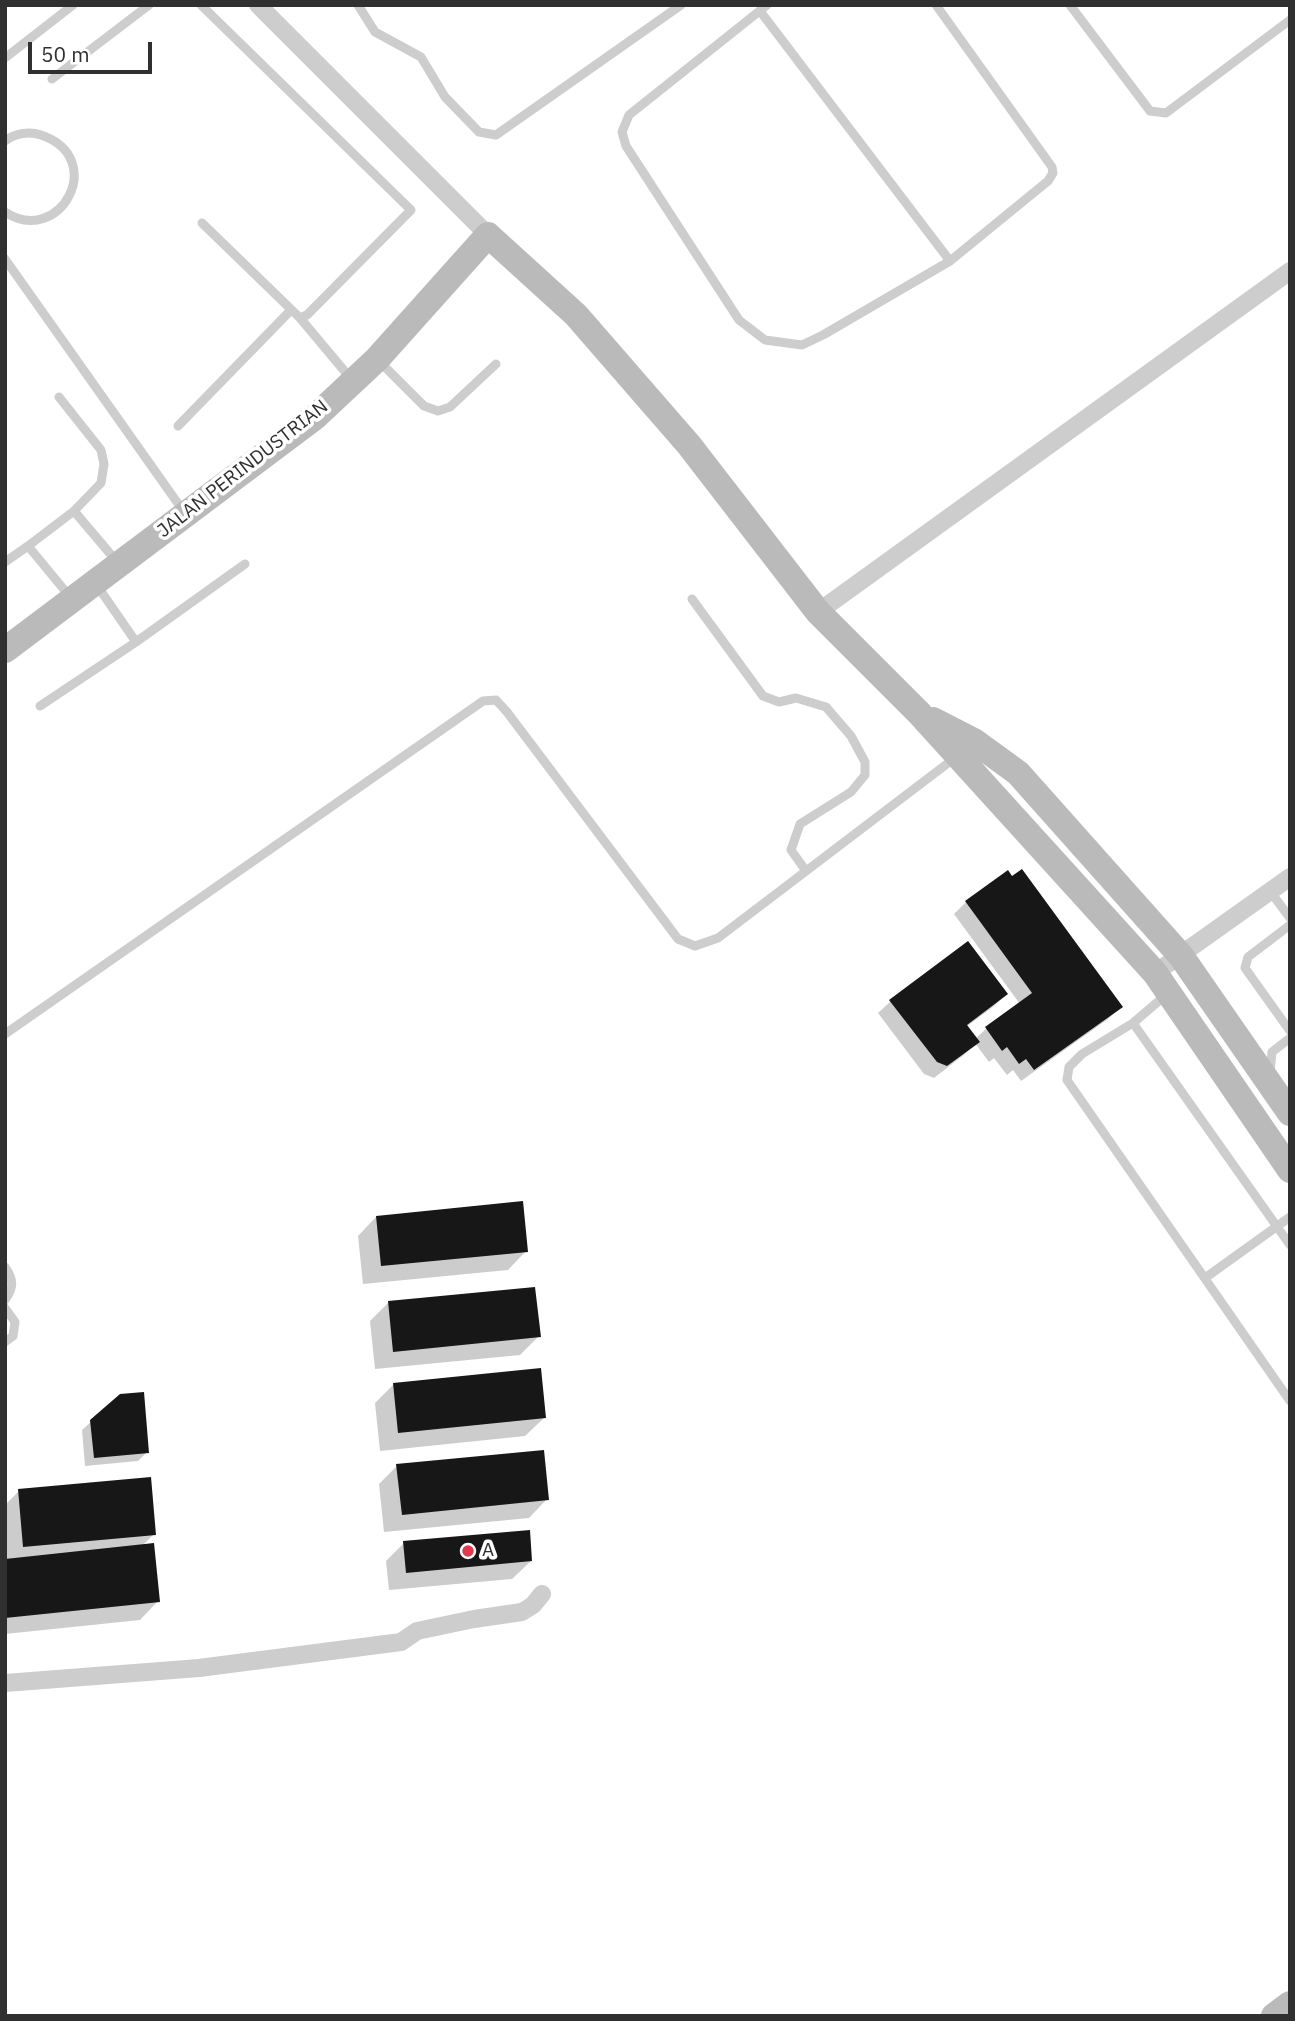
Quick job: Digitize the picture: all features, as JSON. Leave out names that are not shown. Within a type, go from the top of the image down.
[{"type":"main road","name":"JALAN PERINDUSTRIAN","points":[[5,650],[314,417],[377,359],[488,235]]},
{"type":"main road","points":[[488,235],[576,315],[689,445],[818,612],[919,713],[966,749],[1018,773],[1181,956],[1290,1113]]},
{"type":"main road","points":[[966,749],[1161,983],[1290,1170]]},
{"type":"main road","points":[[1274,2016],[1290,2004]]},
{"type":"street","points":[[258,5],[488,235]]},
{"type":"street","points":[[818,612],[1290,271]]},
{"type":"street","points":[[1161,983],[1181,956],[1290,877]]},
{"type":"street","points":[[5,1684],[199,1668],[401,1642],[417,1632],[522,1612],[533,1605],[542,1594]]},
{"type":"lane","points":[[5,58],[72,5]]},
{"type":"lane","points":[[52,79],[149,5]]},
{"type":"lane","points":[[201,5],[411,210],[307,315],[300,317]]},
{"type":"lane","points":[[358,5],[375,33],[421,57],[445,97],[479,132],[496,135],[681,5]]},
{"type":"lane","points":[[936,5],[1052,167],[1053,173],[1048,181],[950,261],[802,345],[765,340],[739,320],[626,146],[622,132],[629,114],[764,8],[950,261]]},
{"type":"lane","points":[[1070,5],[1150,111],[1157,113],[1166,113],[1290,20]]},
{"type":"lane","points":[[5,141],[32,132],[48,137],[63,145],[71,160],[75,177],[69,199],[52,215],[30,221],[6,215]]},
{"type":"lane","points":[[202,223],[300,317],[353,381]]},
{"type":"lane","points":[[5,259],[185,513]]},
{"type":"lane","points":[[178,426],[291,310]]},
{"type":"lane","points":[[377,359],[424,406],[438,411],[450,407],[496,364]]},
{"type":"lane","points":[[5,562],[74,511],[101,483],[104,464],[101,450],[60,397]]},
{"type":"lane","points":[[74,511],[119,565]]},
{"type":"lane","points":[[28,546],[72,600]]},
{"type":"lane","points":[[40,706],[245,564]]},
{"type":"lane","points":[[95,583],[136,642]]},
{"type":"lane","points":[[692,599],[763,696],[779,702],[796,698],[826,707],[851,736],[865,762],[864,775],[851,792],[800,824],[790,849],[806,871]]},
{"type":"lane","points":[[5,1034],[483,701],[496,700],[507,712],[678,939],[695,946],[718,938],[966,749]]},
{"type":"lane","points":[[1270,891],[1290,918]]},
{"type":"lane","points":[[1290,925],[1248,957],[1245,968],[1290,1031]]},
{"type":"lane","points":[[1161,983],[1133,1023],[1082,1054],[1069,1067],[1068,1080],[1290,1401]]},
{"type":"lane","points":[[1133,1023],[1290,1245]]},
{"type":"lane","points":[[1272,1087],[1269,1062],[1272,1052],[1290,1038]]},
{"type":"lane","points":[[1205,1278],[1290,1217]]},
{"type":"lane","points":[[5,1267],[13,1281],[13,1290],[5,1300]]},
{"type":"lane","points":[[5,1308],[15,1322],[13,1336],[5,1342]]},
{"type":"building","points":[[1022,869],[1123,1007],[1034,1070],[1026,1059],[1019,1064],[1007,1047],[1002,1051],[985,1027],[1032,993],[965,901],[1008,870],[1012,876]]},
{"type":"building","points":[[968,941],[1008,994],[967,1025],[980,1042],[947,1066],[937,1062],[889,1000]]},
{"type":"building","points":[[523,1201],[528,1252],[381,1266],[376,1216]]},
{"type":"building","points":[[535,1287],[541,1337],[393,1352],[388,1301]]},
{"type":"building","points":[[541,1368],[546,1418],[398,1433],[393,1383]]},
{"type":"building","points":[[144,1392],[149,1453],[94,1458],[90,1420],[120,1394]]},
{"type":"building","points":[[544,1450],[549,1500],[402,1515],[396,1464]]},
{"type":"building","points":[[151,1477],[156,1535],[23,1547],[18,1489]]},
{"type":"building","name":"A","points":[[530,1530],[532,1561],[406,1573],[403,1541]]},
{"type":"building","points":[[154,1543],[160,1602],[5,1618],[5,1559]]},
{"type":"place","name":"A","points":[[468,1551]]}]
